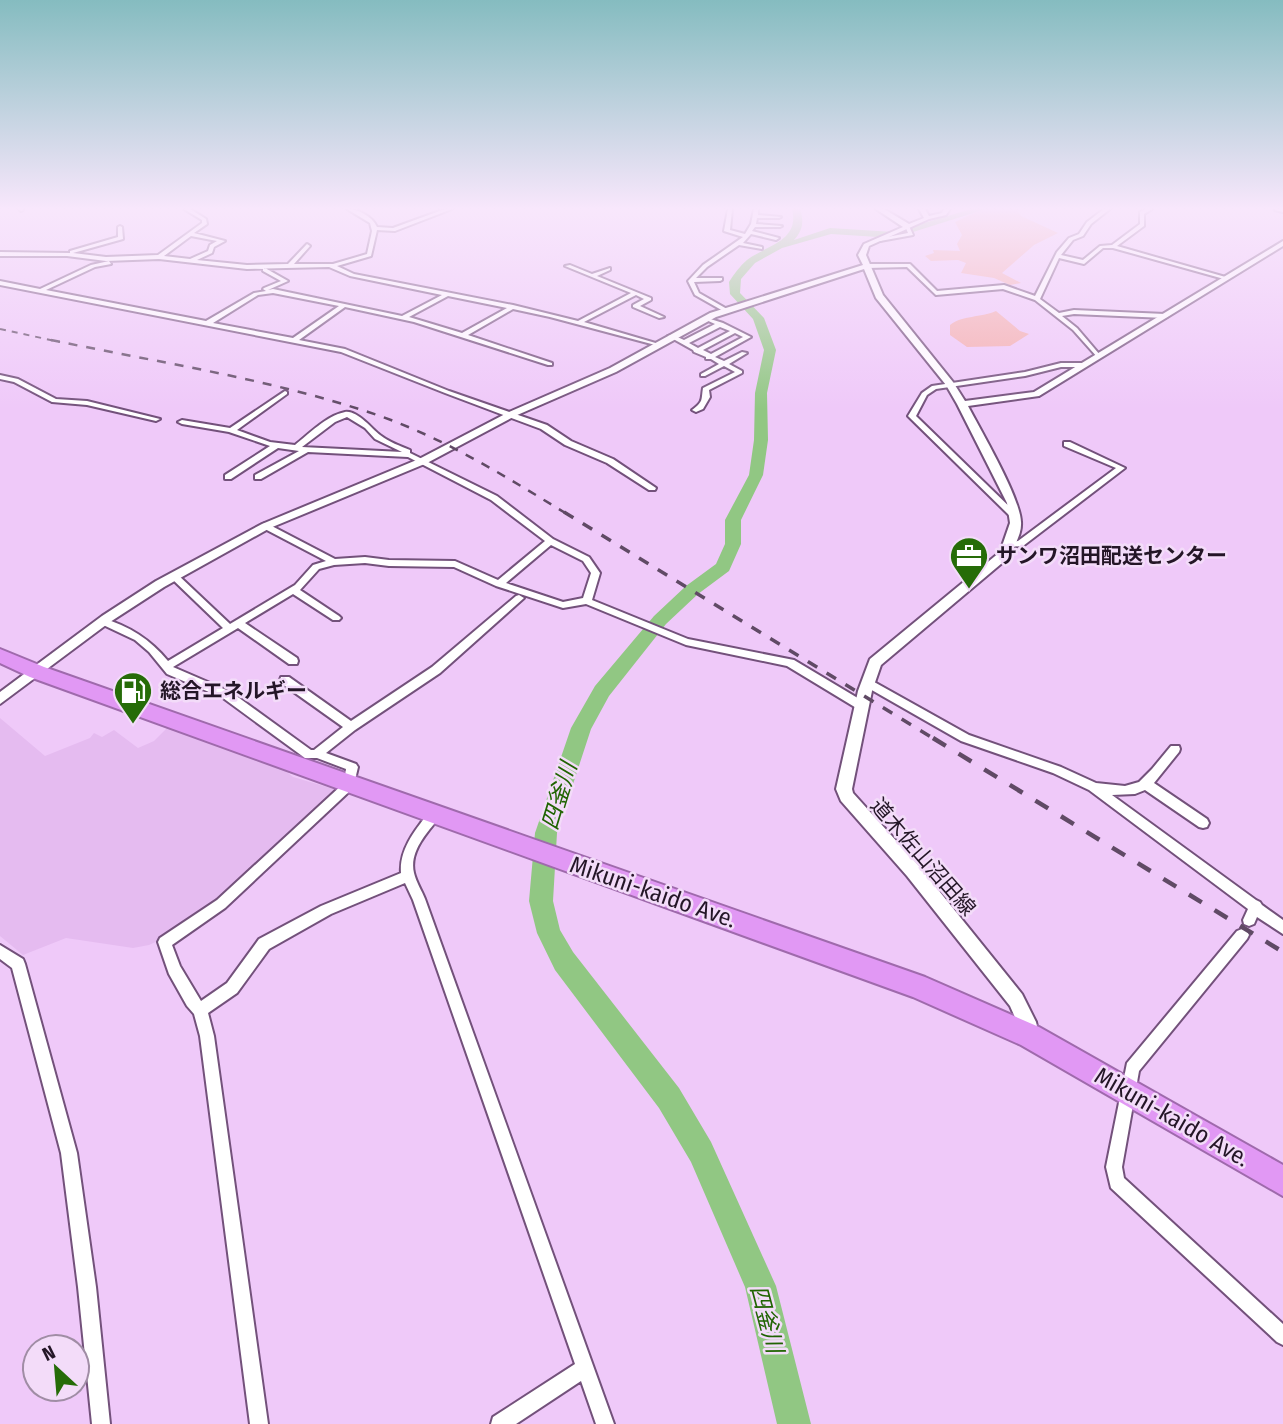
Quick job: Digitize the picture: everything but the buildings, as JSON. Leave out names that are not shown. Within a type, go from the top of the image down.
[{"type":"highway","name":"Mikuni-kaido Ave.","points":[[0,656],[37,672],[349,785],[916,986],[1030,1037],[1283,1181]]},
{"type":"street","points":[[40,291],[73,275]]},
{"type":"street","points":[[208,323],[285,281],[274,275]]},
{"type":"street","points":[[354,275],[513,307],[657,345]]},
{"type":"street","points":[[695,275],[692,279],[697,294],[725,310]]},
{"type":"street","points":[[708,275],[720,279]]},
{"type":"street","points":[[0,699],[102,621],[174,576],[266,526],[423,461],[512,414],[610,372],[706,318],[737,305],[835,275]]},
{"type":"street","points":[[871,275],[879,296],[950,383],[962,404],[1012,503],[1016,529],[1010,545],[1020,544],[1121,468],[1067,444]]},
{"type":"street","points":[[919,275],[936,292],[1004,287],[1037,299],[1080,333],[1098,356]]},
{"type":"street","points":[[1037,299],[1048,275]]},
{"type":"street","points":[[1217,275],[1226,278]]},
{"type":"street","points":[[962,404],[1035,394],[1230,275]]},
{"type":"street","points":[[592,276],[649,299],[635,306],[661,317]]},
{"type":"street","points":[[692,279],[720,279]]},
{"type":"street","points":[[694,288],[720,279]]},
{"type":"street","points":[[0,283],[296,339],[358,354],[447,392],[512,414],[611,461],[652,488]]},
{"type":"street","points":[[264,291],[404,317],[550,364]]},
{"type":"street","points":[[578,323],[636,293]]},
{"type":"street","points":[[404,317],[448,294]]},
{"type":"street","points":[[296,339],[344,306]]},
{"type":"street","points":[[462,336],[513,307]]},
{"type":"street","points":[[1059,315],[1080,312],[1165,316]]},
{"type":"street","points":[[706,318],[748,337],[708,358]]},
{"type":"street","points":[[684,343],[721,324]]},
{"type":"street","points":[[696,351],[735,331]]},
{"type":"street","points":[[671,336],[708,358],[740,372],[705,389],[707,397],[701,408],[696,410]]},
{"type":"street","points":[[704,375],[744,353]]},
{"type":"street","points":[[1015,516],[912,416],[927,390],[950,383],[1025,374],[1061,365],[1084,365]]},
{"type":"street","points":[[0,377],[16,380],[54,401],[87,403],[156,419]]},
{"type":"street","points":[[231,430],[285,393]]},
{"type":"street","points":[[296,448],[332,420],[347,414],[368,426],[378,437],[494,498],[550,541],[586,559],[596,573],[587,601]]},
{"type":"street","points":[[183,422],[231,430],[277,445],[296,448],[410,454]]},
{"type":"street","points":[[228,477],[277,445]]},
{"type":"street","points":[[258,477],[308,449]]},
{"type":"street","points":[[266,526],[334,562]]},
{"type":"street","points":[[499,584],[550,541]]},
{"type":"street","name":"道木佐山沼田線","points":[[1010,545],[1004,555],[875,662],[867,682],[844,789],[846,796],[913,871],[1016,1000],[1027,1022],[1030,1037]]},
{"type":"street","points":[[167,666],[293,590],[316,568],[334,562],[365,559],[389,563],[455,564],[499,584],[563,605],[587,601],[686,642],[790,663],[862,706]]},
{"type":"street","points":[[174,576],[233,626],[293,661]]},
{"type":"street","points":[[293,590],[336,618]]},
{"type":"street","points":[[317,754],[351,727],[436,670],[519,598]]},
{"type":"street","points":[[102,621],[132,631],[152,647],[171,671],[227,695],[309,755],[317,754],[352,767],[349,785],[221,904],[165,942],[174,969],[192,1002],[200,1010],[207,1036],[259,1424]]},
{"type":"street","points":[[285,680],[351,727]]},
{"type":"street","points":[[867,682],[965,738],[1058,770],[1093,787],[1283,928]]},
{"type":"street","points":[[1093,787],[1134,792],[1146,784],[1175,749]]},
{"type":"street","points":[[1146,784],[1203,823]]},
{"type":"street","points":[[434,815],[413,848],[407,865],[408,876],[419,898],[605,1424]]},
{"type":"street","points":[[200,1010],[232,988],[264,944],[326,910],[408,876]]},
{"type":"street","points":[[1249,920],[1255,906]]},
{"type":"street","points":[[1242,935],[1132,1068],[1114,1167],[1117,1182],[1283,1336]]},
{"type":"street","points":[[0,951],[18,964],[69,1153],[87,1287],[101,1424]]},
{"type":"street","points":[[500,1424],[583,1368]]},
{"type":"shaded area","points":[[977,275],[1007,275],[1021,283],[1010,285],[994,278]]},
{"type":"shaded area","points":[[996,311],[1020,331],[1029,334],[1010,346],[967,347],[950,335],[950,325],[955,322]]},
{"type":"shaded area","points":[[0,718],[45,756],[90,738],[94,733],[102,737],[114,730],[138,748],[154,741],[169,726],[275,762],[293,777],[341,791],[220,902],[166,937],[149,945],[133,948],[66,938],[23,955],[0,936]]},
{"type":"waterway","name":"四釜川","points":[[739,275],[734,282],[735,294],[758,318],[770,350],[761,393],[761,440],[756,475],[733,520],[733,544],[723,567],[692,590],[660,620],[602,691],[581,728],[546,833],[541,901],[549,933],[564,961],[669,1098],[701,1152],[760,1286],[794,1424]]},
{"type":"railway","points":[[0,329],[60,342]]},
{"type":"railway","points":[[51,340],[261,382],[383,417],[455,449],[567,514]]},
{"type":"railway","points":[[564,512],[936,740]]},
{"type":"railway","points":[[933,738],[1283,952]]},
{"type":"place","name":"サンワ沼田配送センター","points":[[969,590]]},
{"type":"place","name":"総合エネルギー","points":[[133,725]]}]
